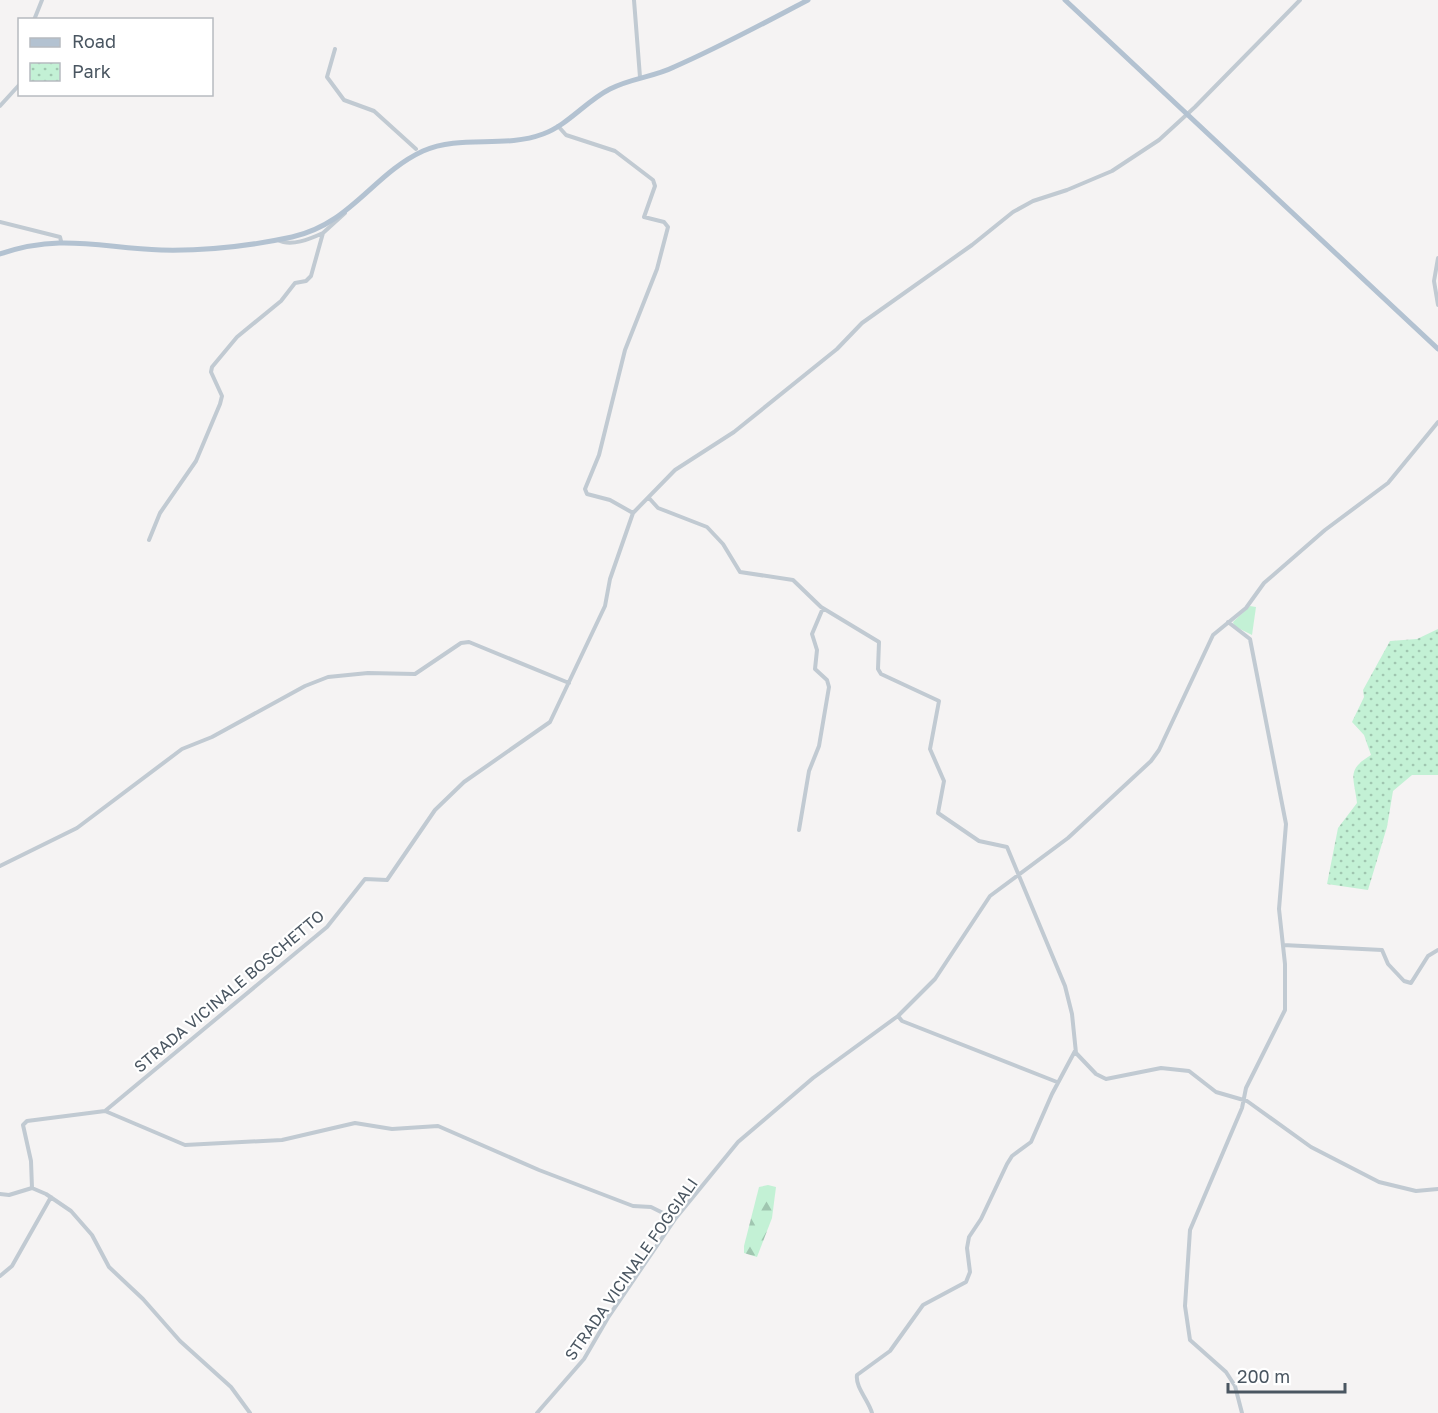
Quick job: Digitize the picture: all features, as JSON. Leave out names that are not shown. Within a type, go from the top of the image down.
[{"type":"main road","points":[[0,254],[61,241],[173,250],[278,240],[313,231],[345,213],[398,167],[427,150],[460,142],[516,142],[545,134],[608,90],[640,77],[673,68],[808,0]]},
{"type":"main road","points":[[1065,0],[1438,350]]},
{"type":"street","points":[[35,18],[42,0]]},
{"type":"street","points":[[634,0],[640,77]]},
{"type":"street","name":"STRADA VICINALE BOSCHETTO","points":[[105,1111],[327,927],[365,879],[387,880],[435,810],[464,782],[550,722],[605,606],[610,579],[633,513],[683,463],[734,432],[837,349],[862,323],[1024,205],[1087,183],[1143,152],[1170,131],[1299,0]]},
{"type":"street","points":[[335,49],[327,76],[344,100],[374,111],[416,149]]},
{"type":"street","points":[[0,106],[18,86]]},
{"type":"street","points":[[558,126],[566,135],[615,151],[653,180],[655,184],[644,217],[664,222],[668,227],[657,269],[625,350],[598,456],[585,489],[587,494],[610,500],[633,513]]},
{"type":"street","points":[[278,240],[301,241],[322,233],[345,213]]},
{"type":"street","points":[[0,222],[60,237],[61,241]]},
{"type":"street","points":[[149,540],[160,513],[196,460],[220,404],[222,396],[211,372],[212,367],[244,329],[281,301],[298,281],[306,281],[311,276],[322,233]]},
{"type":"street","points":[[1438,258],[1434,281],[1438,304]]},
{"type":"street","name":"STRADA VICINALE FOGGIALI","points":[[537,1413],[584,1359],[609,1316],[675,1220],[738,1142],[804,1085],[898,1016],[935,979],[990,896],[1068,837],[1151,761],[1159,750],[1210,639],[1246,608],[1264,583],[1325,530],[1388,483],[1438,422]]},
{"type":"street","points":[[649,498],[658,508],[707,527],[723,544],[740,572],[793,580],[823,608],[879,642],[878,669],[881,674],[939,701],[930,749],[944,781],[938,813],[979,841],[1004,845],[1019,873],[1065,986],[1072,1014],[1075,1050],[1057,1083],[1032,1142],[1012,1156],[981,1220],[969,1237],[967,1248],[970,1272],[966,1282],[923,1305],[890,1351],[857,1375],[856,1383],[869,1402],[873,1413]]},
{"type":"street","points":[[799,830],[809,771],[819,746],[829,687],[827,680],[815,669],[817,650],[812,634],[823,608]]},
{"type":"street","points":[[1228,622],[1250,639],[1284,814],[1280,909],[1285,1010],[1249,1082],[1244,1101],[1190,1230],[1185,1306],[1190,1340],[1226,1372],[1235,1386],[1242,1413]]},
{"type":"street","points":[[0,866],[77,828],[182,748],[212,737],[319,679],[368,673],[415,674],[461,643],[469,642],[569,683]]},
{"type":"street","points":[[1283,945],[1382,950],[1388,964],[1404,981],[1411,983],[1428,956],[1438,950]]},
{"type":"street","points":[[898,1016],[902,1021],[1057,1083]]},
{"type":"street","points":[[1075,1050],[1101,1078],[1173,1067],[1193,1073],[1216,1092],[1244,1101],[1311,1147],[1379,1182],[1416,1191],[1438,1189]]},
{"type":"street","points":[[33,1188],[31,1161],[23,1125],[27,1121],[105,1111],[185,1145],[282,1140],[355,1123],[392,1130],[438,1126],[538,1170],[633,1206],[651,1207],[675,1220]]},
{"type":"street","points":[[0,1194],[9,1196],[33,1188],[71,1211],[92,1235],[109,1267],[143,1299],[180,1341],[231,1387],[250,1413]]},
{"type":"street","points":[[0,1276],[12,1266],[51,1197]]},
{"type":"green space","points":[[1250,606],[1256,607],[1252,635],[1234,626],[1233,622]]},
{"type":"green space","points":[[1438,629],[1438,775],[1412,775],[1393,791],[1387,827],[1368,890],[1327,884],[1338,828],[1357,803],[1355,770],[1363,760],[1371,755],[1364,735],[1352,722],[1364,697],[1363,690],[1390,641],[1417,639]]},
{"type":"green space","points":[[768,1185],[776,1187],[772,1218],[757,1257],[744,1253],[744,1246],[759,1187]]}]
